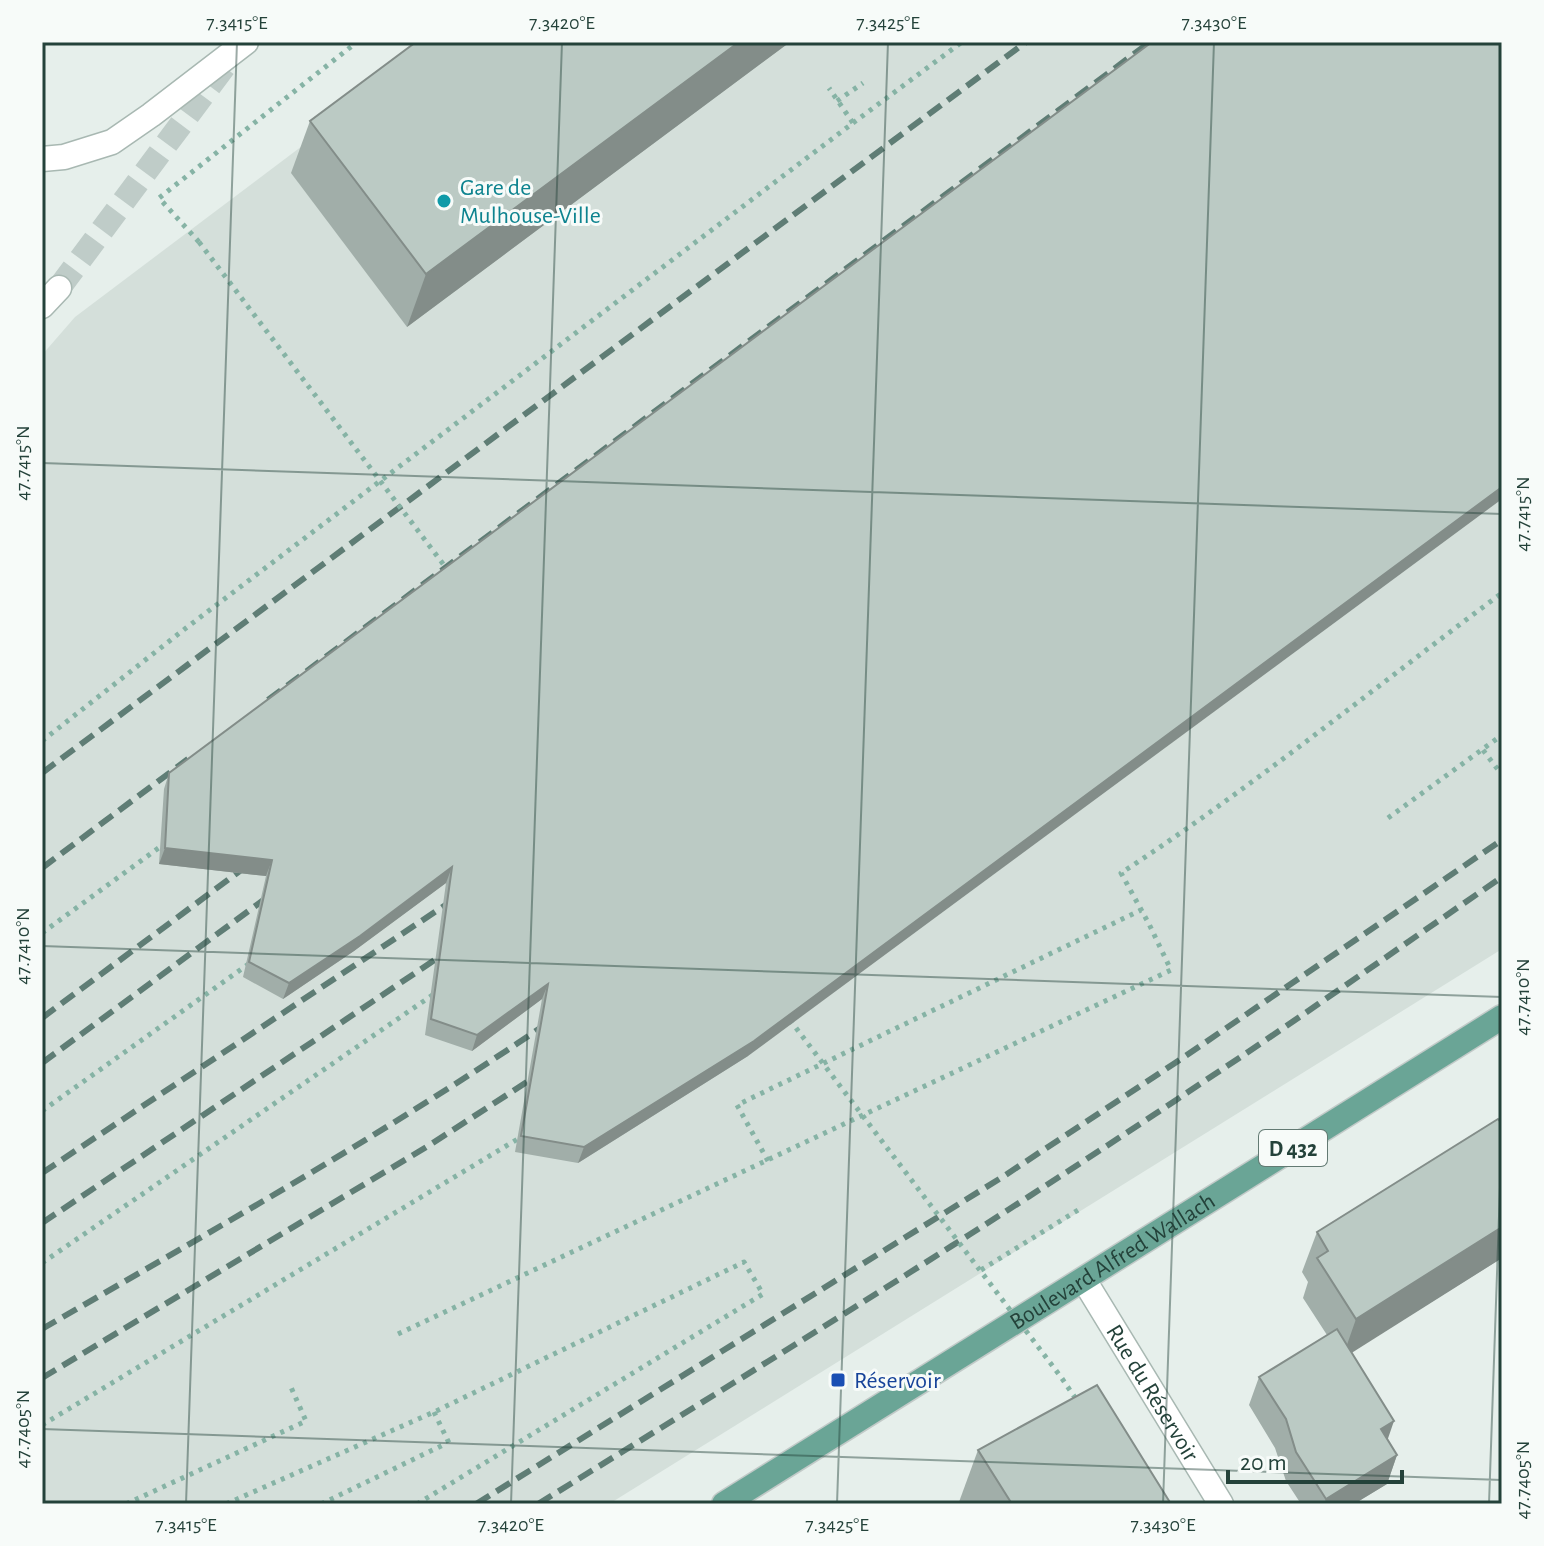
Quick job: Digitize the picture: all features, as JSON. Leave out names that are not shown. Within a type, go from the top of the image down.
[{"type":"main road","name":"Boulevard Alfred Wallach","points":[[724,1504],[1502,1017]]},
{"type":"street","points":[[42,159],[64,157],[112,142],[246,42]]},
{"type":"street","points":[[42,306],[59,288]]},
{"type":"street","name":"Rue du Réservoir","points":[[1084,1280],[1221,1504]]},
{"type":"path","points":[[357,42],[159,198],[199,242],[460,585]]},
{"type":"path","points":[[42,741],[186,628],[962,42]]},
{"type":"path","points":[[837,101],[863,83]]},
{"type":"path","points":[[829,88],[853,123]]},
{"type":"path","points":[[398,1334],[1171,970],[1121,873],[1251,783],[1502,593]]},
{"type":"path","points":[[1388,818],[1502,735]]},
{"type":"path","points":[[1483,750],[1502,775]]},
{"type":"path","points":[[42,933],[170,840]]},
{"type":"path","points":[[768,1161],[737,1105],[1141,910]]},
{"type":"path","points":[[42,1111],[252,962]]},
{"type":"path","points":[[42,1263],[446,986]]},
{"type":"path","points":[[788,1017],[1078,1402]]},
{"type":"path","points":[[42,1425],[525,1135]]},
{"type":"path","points":[[981,1270],[1083,1207]]},
{"type":"path","points":[[226,1504],[434,1412],[744,1262],[763,1294],[417,1504]]},
{"type":"path","points":[[126,1504],[306,1421],[290,1385]]},
{"type":"path","points":[[321,1504],[446,1444],[434,1412]]},
{"type":"shaded area","points":[[440,42],[1502,42],[1502,949],[609,1504],[42,1504],[42,355],[75,317]]},
{"type":"building","name":"Gare de Mulhouse-Ville","points":[[416,42],[739,42],[426,274],[310,121]]},
{"type":"building","points":[[1152,42],[1502,42],[1502,487],[754,1041],[584,1147],[521,1136],[548,984],[477,1035],[431,1019],[452,867],[360,936],[289,983],[249,962],[272,860],[165,848],[169,773]]},
{"type":"building","points":[[1498,1119],[1502,1124],[1502,1227],[1356,1319],[1317,1258],[1328,1251],[1317,1232]]},
{"type":"building","points":[[1337,1329],[1394,1421],[1381,1429],[1397,1455],[1326,1499],[1296,1452],[1286,1419],[1259,1377]]},
{"type":"building","points":[[1097,1385],[1171,1504],[1012,1504],[978,1450]]},
{"type":"tunnel","points":[[59,288],[229,60]]},
{"type":"railway","points":[[42,773],[1026,42]]},
{"type":"railway","points":[[268,700],[1150,42]]},
{"type":"railway","points":[[42,868],[188,759]]},
{"type":"railway","points":[[476,1504],[1004,1176],[1502,840]]},
{"type":"railway","points":[[42,1018],[256,859]]},
{"type":"railway","points":[[538,1504],[1034,1193],[1502,877]]},
{"type":"railway","points":[[42,1063],[277,890]]},
{"type":"railway","points":[[42,1173],[462,894]]},
{"type":"railway","points":[[42,1223],[454,947]]},
{"type":"railway","points":[[42,1329],[366,1140],[555,1018]]},
{"type":"railway","points":[[42,1378],[428,1146],[547,1069]]},
{"type":"place","name":"Gare de Mulhouse-Ville","points":[[444,201]]},
{"type":"place","name":"Réservoir","points":[[838,1380]]}]
